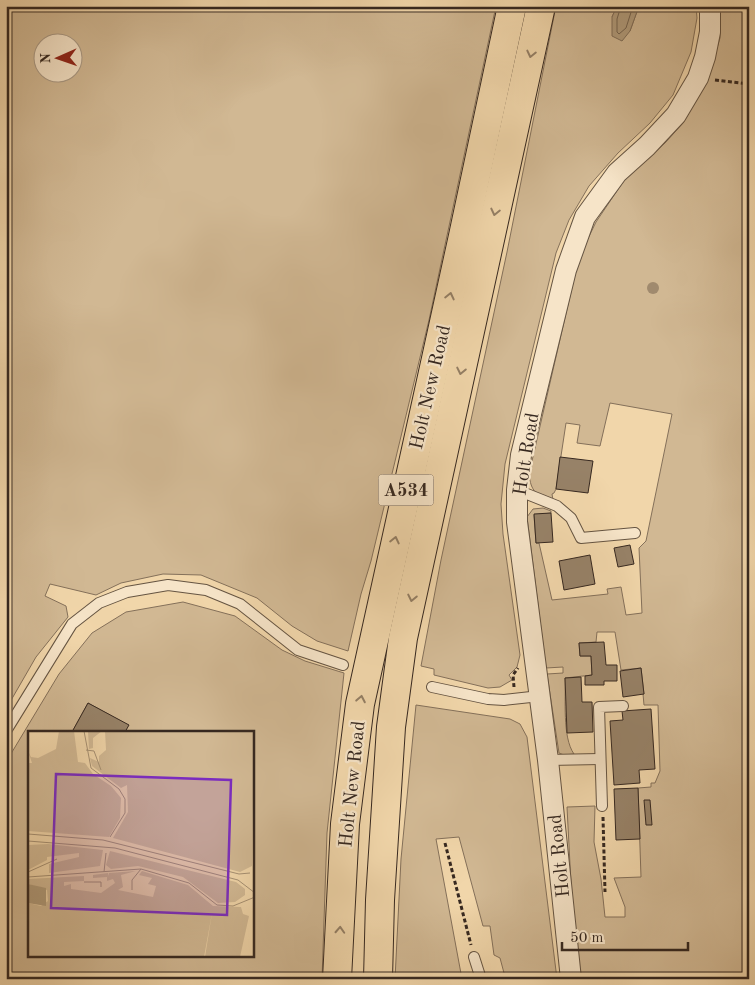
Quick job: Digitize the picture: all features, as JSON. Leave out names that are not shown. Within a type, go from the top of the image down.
[{"type":"highway","name":"Holt New Road","points":[[337,979],[345,824],[360,704],[512,6]]},
{"type":"highway","name":"Holt New Road","points":[[378,979],[380,900],[391,727],[403,638],[541,6]]},
{"type":"street","name":"Holt Road","points":[[571,979],[548,760],[517,522],[516,490],[521,455],[564,279],[585,217],[617,173],[647,146],[676,115],[698,78],[710,32],[710,6]]},
{"type":"lane","points":[[516,490],[557,506],[571,518],[581,538],[635,533]]},
{"type":"lane","points":[[6,731],[72,624],[99,603],[127,592],[168,585],[206,590],[240,604],[298,650],[343,665]]},
{"type":"lane","points":[[432,688],[488,699],[504,700],[540,696]]},
{"type":"lane","points":[[602,806],[599,707],[622,706]]},
{"type":"lane","points":[[548,760],[600,759]]},
{"type":"lane","points":[[474,958],[480,979]]},
{"type":"path","points":[[698,78],[749,84]]},
{"type":"path","points":[[602,806],[605,892]]},
{"type":"path","points":[[445,844],[474,958]]},
{"type":"shaded area","points":[[6,6],[496,6],[429,320],[348,651],[317,641],[292,626],[257,598],[201,575],[163,574],[121,583],[96,595],[50,584],[45,596],[66,606],[68,617],[36,657],[6,709]]},
{"type":"shaded area","points":[[556,6],[617,6],[612,17],[630,31],[639,6],[696,6],[697,18],[691,52],[673,95],[650,123],[618,153],[589,186],[569,220],[556,253],[505,464],[501,504],[503,534],[520,655],[517,667],[509,675],[512,680],[500,687],[488,688],[434,675],[434,669],[421,666],[441,560],[507,252]]},
{"type":"shaded area","points":[[720,6],[749,6],[749,80],[747,86],[749,87],[749,979],[579,979],[574,941],[567,807],[595,806],[594,842],[601,879],[605,917],[625,917],[625,907],[614,878],[641,877],[638,788],[651,787],[651,783],[655,783],[660,771],[658,705],[644,705],[641,668],[621,670],[615,632],[597,632],[596,642],[579,643],[580,656],[591,656],[592,675],[565,678],[566,728],[570,747],[574,754],[564,755],[559,753],[547,674],[563,673],[563,667],[546,668],[527,517],[533,509],[543,508],[551,511],[551,513],[534,515],[536,543],[539,543],[552,600],[608,594],[607,589],[621,587],[626,615],[642,613],[639,548],[646,541],[672,414],[610,403],[600,446],[577,443],[580,425],[566,423],[556,489],[552,494],[553,500],[535,492],[531,485],[529,474],[579,257],[596,222],[625,179],[665,143],[683,123],[707,81],[720,38]]},
{"type":"shaded area","points":[[183,602],[235,616],[282,650],[305,661],[344,673],[327,833],[322,979],[6,979],[6,762],[59,674],[92,633],[126,612]]},
{"type":"shaded area","points":[[416,705],[510,719],[520,724],[527,737],[557,979],[504,979],[500,958],[494,955],[490,926],[483,926],[459,837],[436,839],[462,979],[395,979],[401,859]]},
{"type":"water","points":[[617,6],[639,6],[630,31],[622,41],[612,36],[612,17]]},
{"type":"building","points":[[560,457],[593,461],[588,493],[556,489]]},
{"type":"building","points":[[551,513],[553,542],[536,543],[534,514]]},
{"type":"building","points":[[630,545],[634,564],[618,567],[614,548]]},
{"type":"building","points":[[590,555],[595,584],[564,590],[559,561]]},
{"type":"building","points":[[604,642],[606,665],[617,665],[617,681],[604,681],[604,685],[585,685],[585,676],[592,675],[591,656],[580,656],[579,643]]},
{"type":"building","points":[[641,668],[644,694],[623,697],[620,671]]},
{"type":"building","points":[[581,677],[582,702],[592,702],[593,732],[567,733],[565,678]]},
{"type":"building","points":[[88,703],[129,725],[126,731],[73,731]]},
{"type":"building","points":[[651,709],[655,769],[639,770],[640,783],[614,785],[610,721],[623,720],[622,711]]},
{"type":"building","points":[[638,788],[640,839],[616,840],[614,789]]},
{"type":"building","points":[[644,800],[650,800],[652,825],[646,825]]}]
